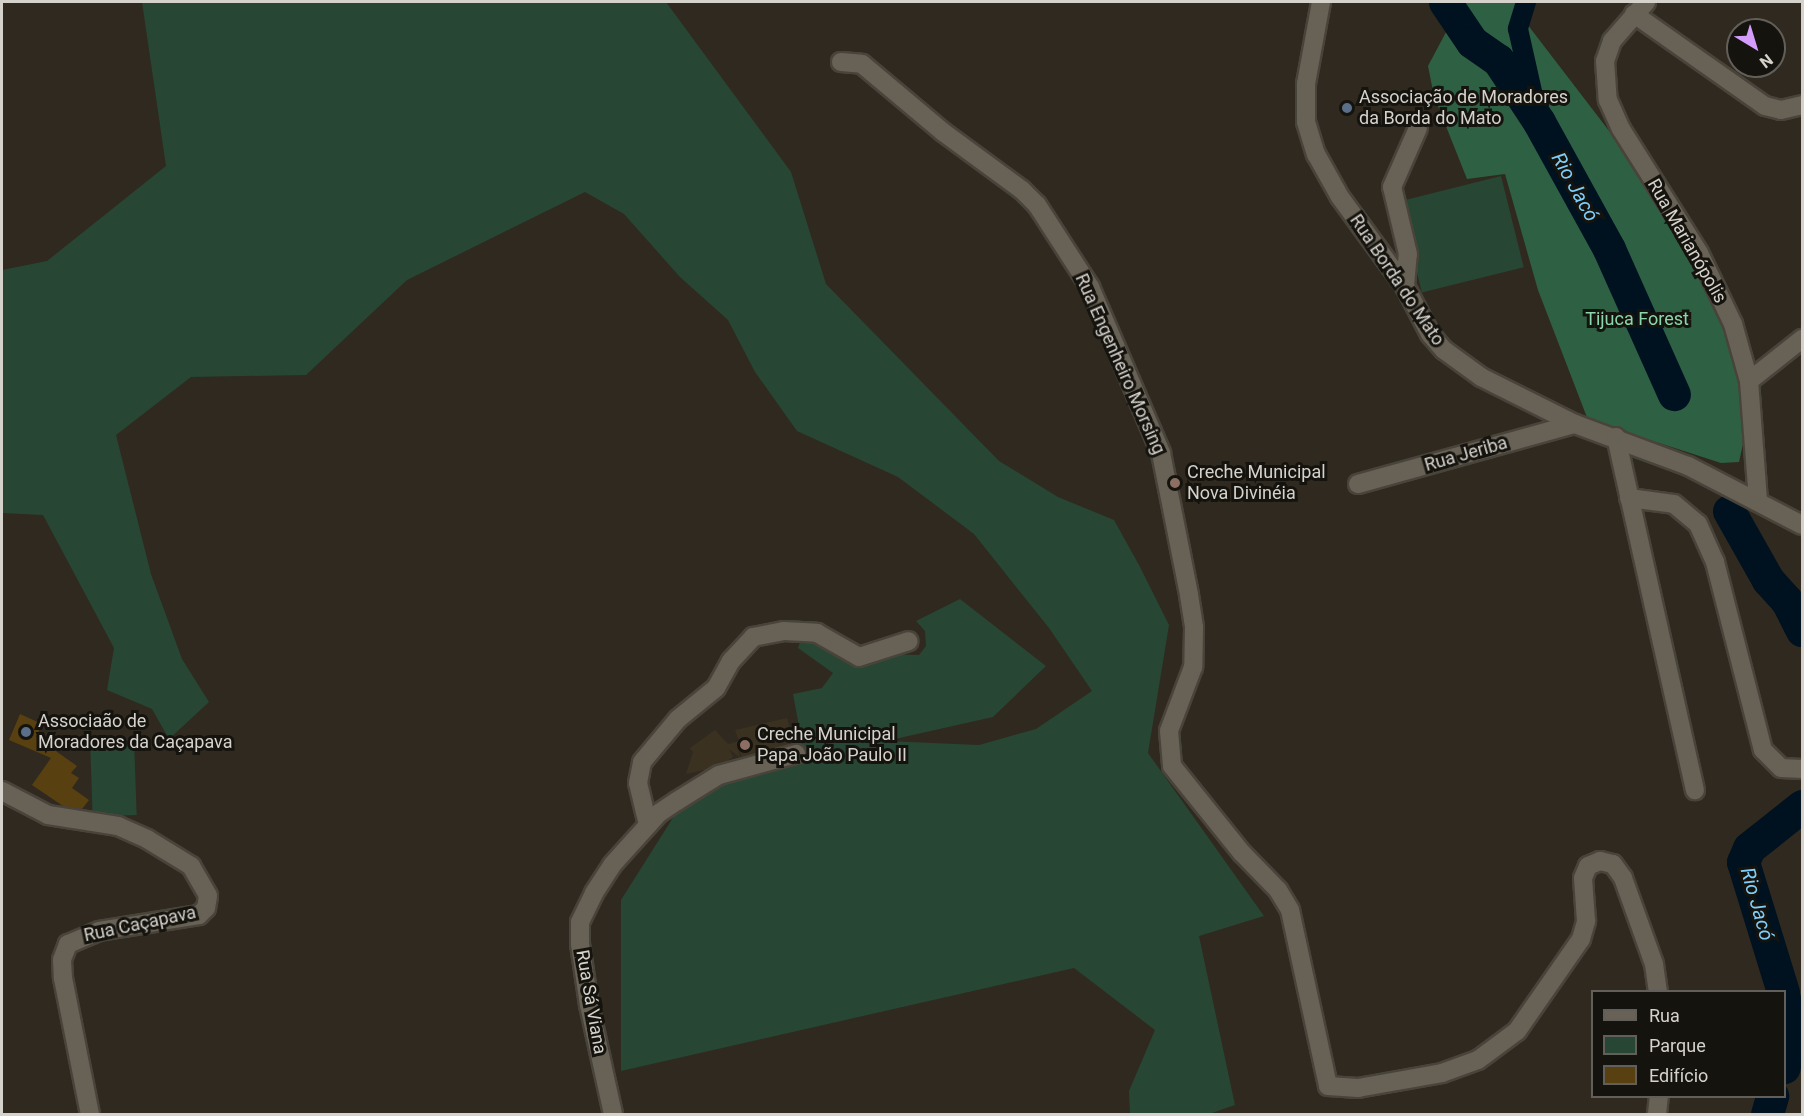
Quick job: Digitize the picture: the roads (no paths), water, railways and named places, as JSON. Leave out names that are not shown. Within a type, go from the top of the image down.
[{"type":"street","name":"Rua Borda do Mato","points":[[1321,2],[1306,84],[1310,136],[1340,197],[1405,286],[1430,334],[1458,363],[1575,424],[1616,437],[1689,466],[1803,525]]},
{"type":"street","points":[[1640,8],[1765,106],[1780,110],[1803,105]]},
{"type":"street","name":"Rua Marianópolis","points":[[1640,8],[1612,41],[1605,61],[1608,100],[1621,129],[1719,290],[1741,347],[1749,381],[1758,500]]},
{"type":"street","name":"Rua Engenheiro Morsing","points":[[841,62],[862,64],[943,132],[1022,190],[1037,205],[1090,287],[1161,453],[1190,595],[1193,667],[1168,731],[1172,766],[1242,853],[1278,890],[1290,910],[1328,1086],[1358,1088],[1442,1073],[1478,1060],[1517,1031],[1581,939],[1586,921],[1583,878],[1588,866],[1600,861],[1613,864],[1623,878],[1654,964],[1658,990]]},
{"type":"street","points":[[1405,286],[1408,254],[1392,186],[1418,128]]},
{"type":"street","points":[[1749,381],[1803,339]]},
{"type":"street","name":"Rua Jeriba","points":[[1358,484],[1575,424]]},
{"type":"street","points":[[1616,437],[1695,789]]},
{"type":"street","points":[[1629,498],[1674,504],[1698,524],[1714,562],[1763,750],[1781,768],[1803,769]]},
{"type":"street","points":[[648,825],[638,783],[642,762],[671,725],[716,688],[732,661],[753,637],[784,631],[810,632],[859,657],[909,641]]},
{"type":"street","name":"Rua Sá Viana","points":[[614,1114],[589,1005],[580,922],[612,865],[659,813],[719,775],[796,754]]},
{"type":"street","name":"Rua Caçapava","points":[[6,793],[48,815],[118,826],[147,838],[191,866],[208,896],[206,908],[199,915],[99,931],[77,937],[68,944],[62,960],[63,978],[90,1114]]},
{"type":"street","points":[[1657,1114],[1659,1098]]},
{"type":"waterway","name":"Rio Jacó","points":[[1445,2],[1472,42],[1498,60],[1539,122],[1609,249],[1674,394]]},
{"type":"waterway","points":[[1526,2],[1518,29],[1539,122]]},
{"type":"waterway","name":"Rio Jacó","points":[[1729,511],[1768,580],[1787,601],[1802,630]]},
{"type":"waterway","name":"Rio Jacó","points":[[1782,990],[1743,862],[1749,848],[1802,806]]},
{"type":"waterway","name":"Rio Jacó","points":[[1786,1010],[1790,1035],[1786,1056]]},
{"type":"waterway","name":"Rio Jacó","points":[[1767,1114],[1771,1098]]},
{"type":"place","name":"Associação de Moradores da Borda do Mato","points":[[1347,108]]},
{"type":"place","name":"Creche Municipal Nova Divinéia","points":[[1175,483]]},
{"type":"place","name":"Associaão de Moradores da Caçapava","points":[[26,732]]},
{"type":"place","name":"Creche Municipal Papa João Paulo II","points":[[745,745]]},
{"type":"park label","name":"Tijuca Forest","points":[[1637,319]]}]
